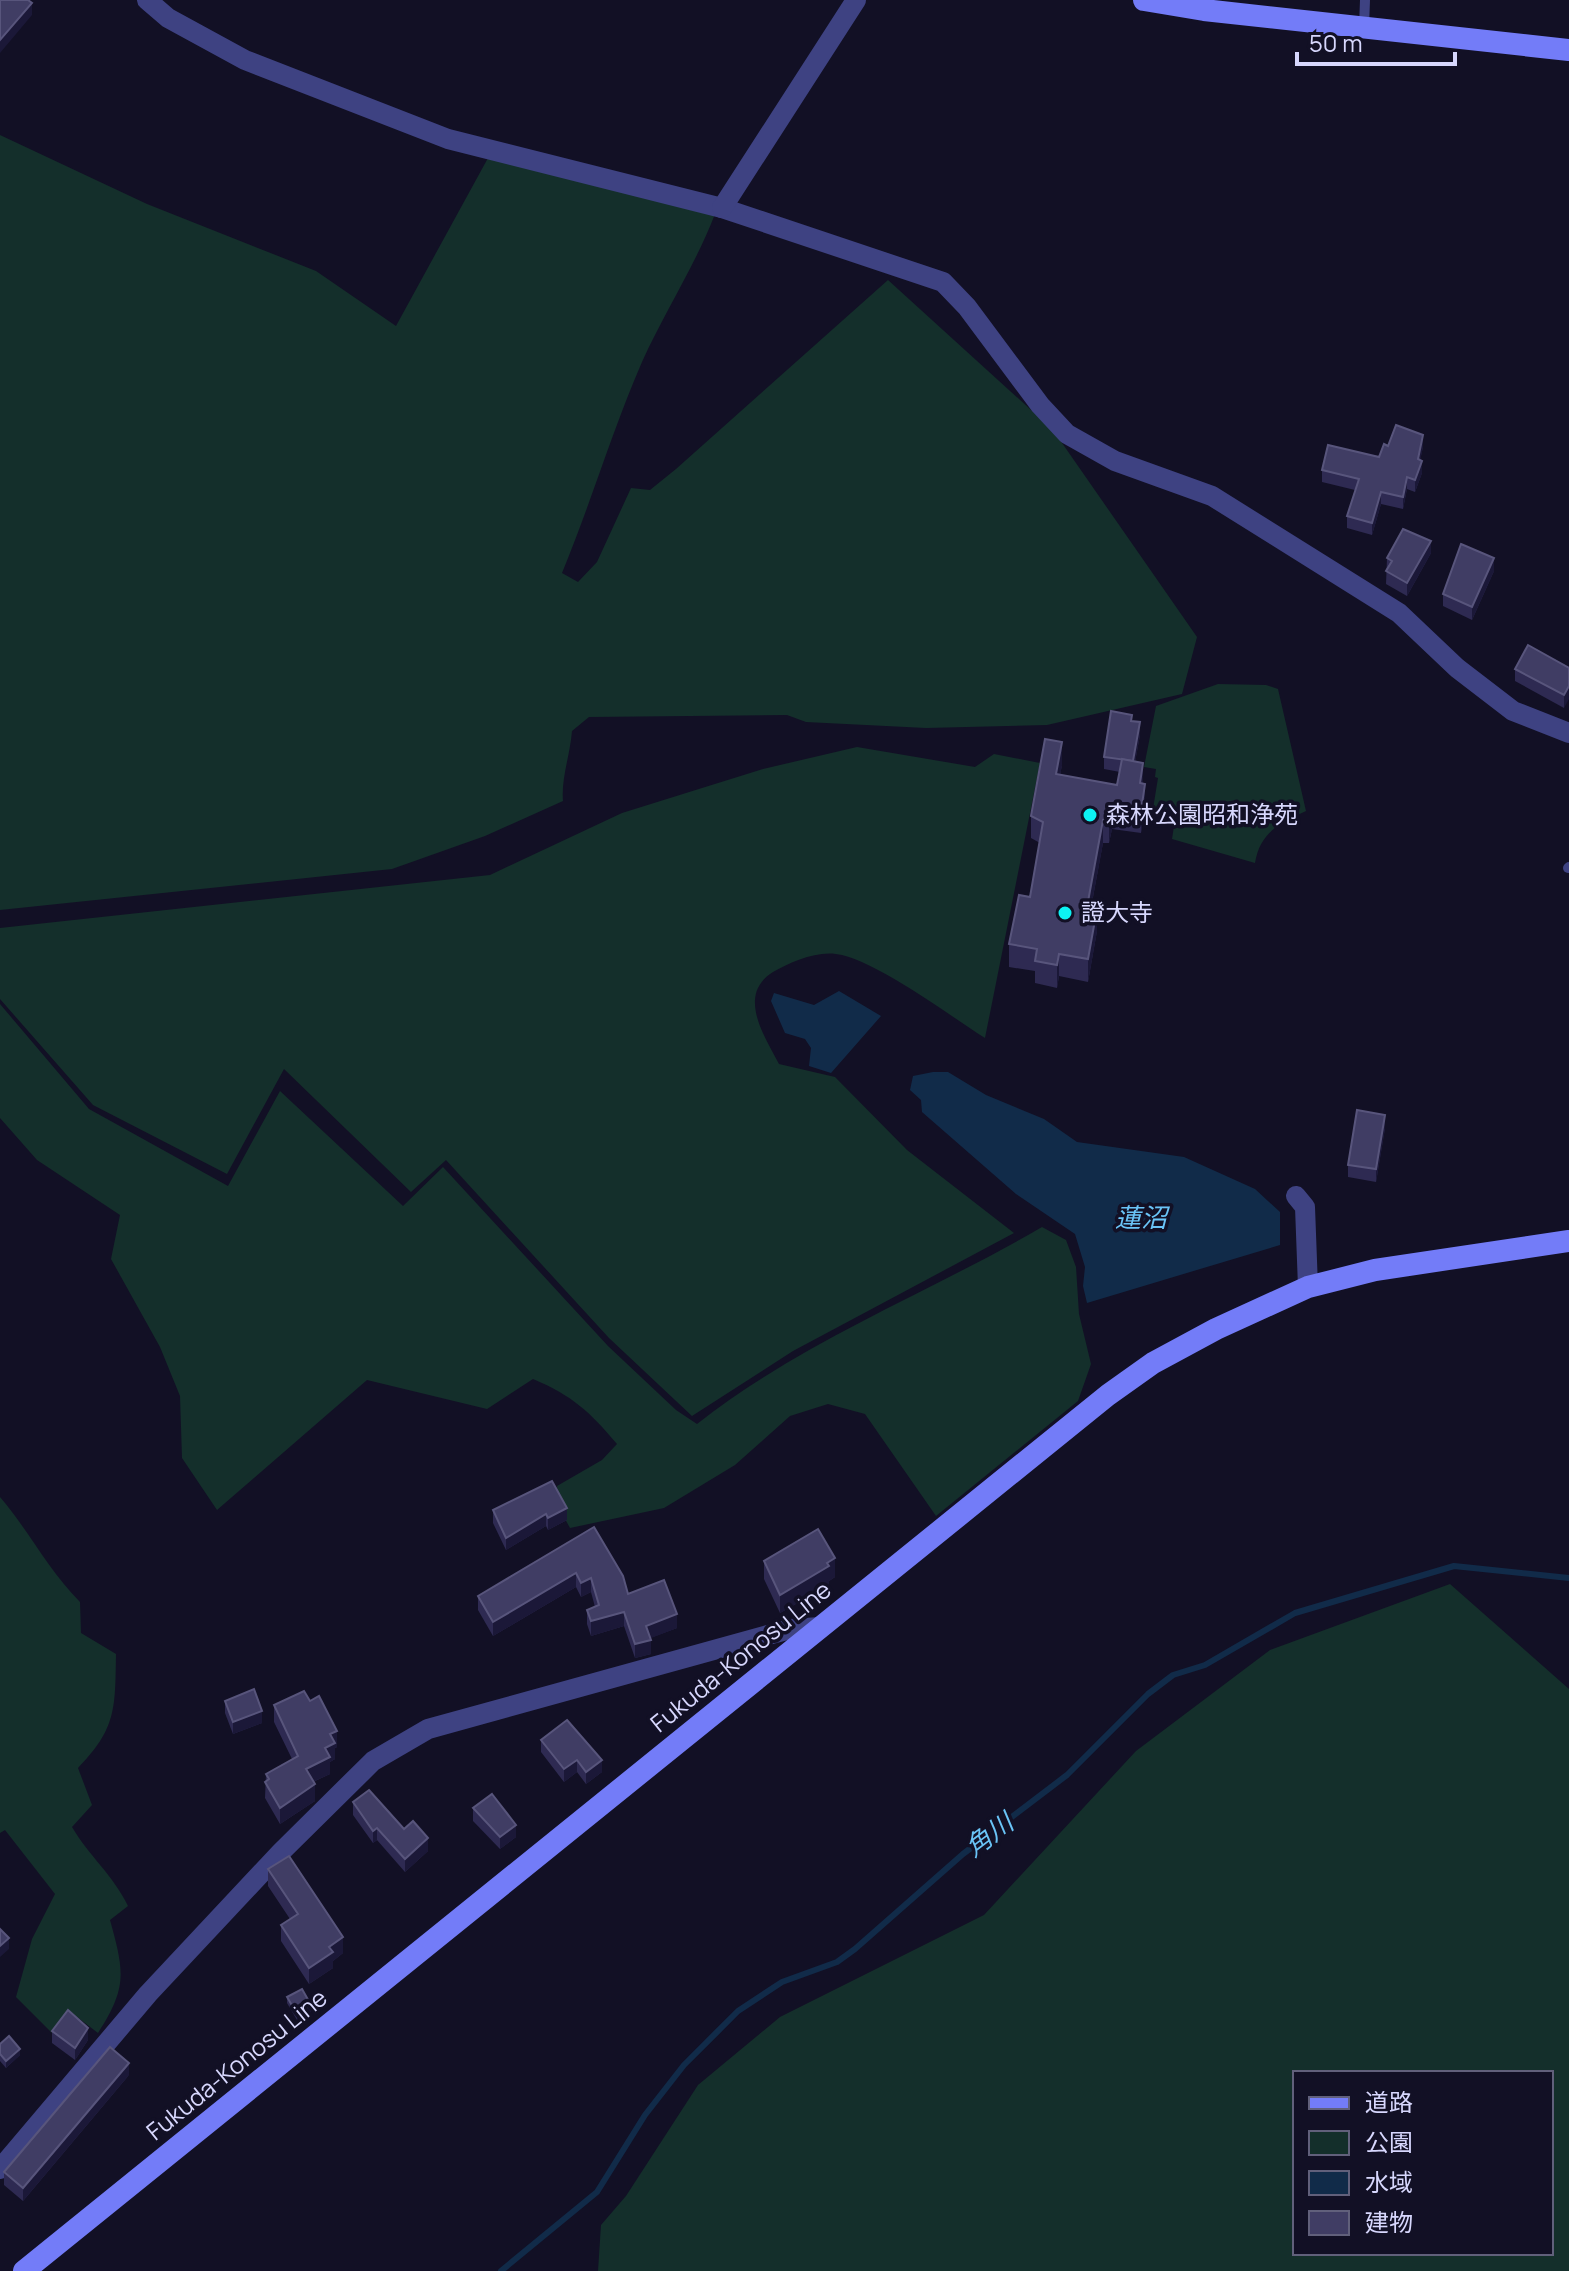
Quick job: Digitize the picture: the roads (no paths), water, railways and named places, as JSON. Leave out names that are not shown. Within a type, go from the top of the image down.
[{"type":"main road","points":[[1144,0],[1569,50]]},
{"type":"main road","name":"Fukuda-Konosu Line","points":[[24,2271],[1108,1395],[1153,1363],[1216,1329],[1308,1287],[1375,1270],[1569,1241]]},
{"type":"street","points":[[147,0],[168,18],[245,60],[448,139],[722,208],[943,282],[967,307],[1040,405],[1067,434],[1115,461],[1212,496],[1399,613],[1457,668],[1513,711],[1569,733]]},
{"type":"street","points":[[722,208],[856,0]]},
{"type":"street","points":[[1296,1196],[1305,1207],[1308,1287]]},
{"type":"street","points":[[0,2169],[148,1994],[281,1852],[373,1761],[428,1729],[790,1629],[820,1627]]},
{"type":"lane","points":[[1364,27],[1365,0]]},
{"type":"water","points":[[839,991],[881,1016],[831,1073],[809,1066],[811,1048],[805,1039],[785,1033],[771,1001],[774,993],[814,1005]]},
{"type":"water","name":"蓮沼","points":[[948,1072],[986,1095],[1044,1119],[1077,1142],[1184,1157],[1255,1189],[1280,1212],[1280,1245],[1087,1303],[1083,1286],[1085,1267],[1075,1234],[1016,1194],[922,1112],[921,1100],[910,1090],[913,1076]]},
{"type":"waterway","name":"角川","points":[[501,2271],[597,2192],[645,2115],[684,2065],[738,2011],[782,1982],[837,1962],[855,1949],[963,1854],[1067,1775],[1148,1694],[1173,1675],[1205,1665],[1295,1613],[1454,1566],[1569,1578]]},
{"type":"place","name":"森林公園昭和浄苑","points":[[1090,815]]},
{"type":"place","name":"證大寺","points":[[1065,913]]}]
